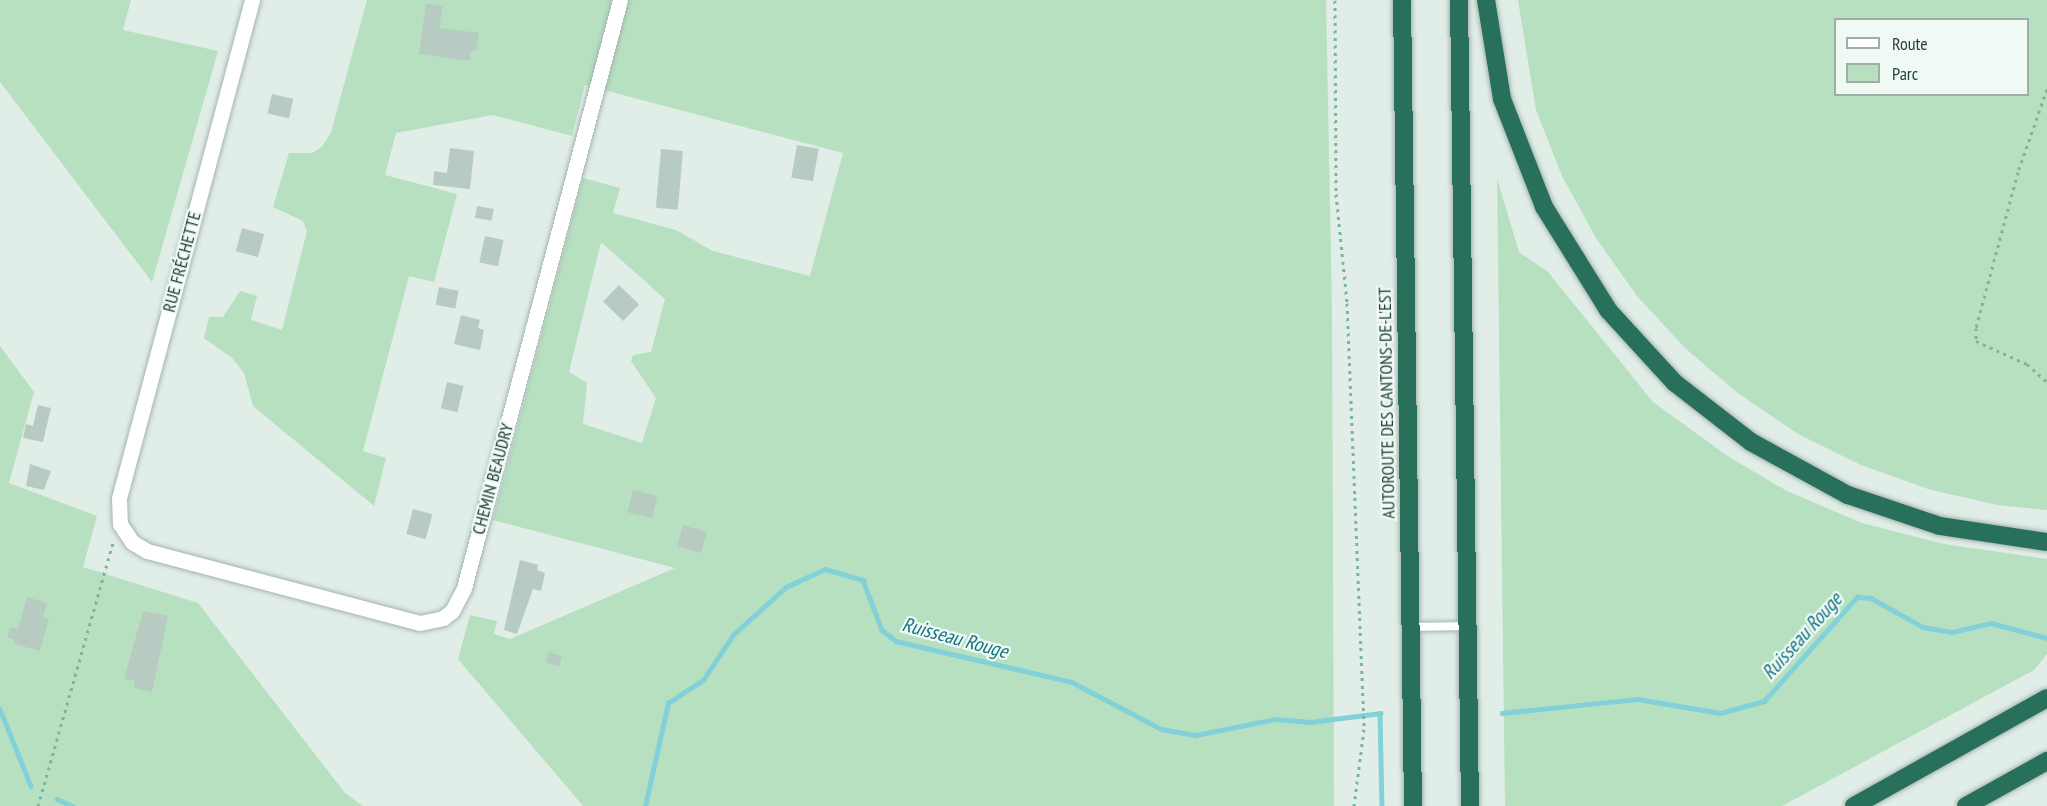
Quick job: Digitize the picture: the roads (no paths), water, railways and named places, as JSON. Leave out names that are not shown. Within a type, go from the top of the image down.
[{"type":"highway","name":"AUTOROUTE DES CANTONS-DE-L'EST","points":[[1402,0],[1413,806]]},
{"type":"highway","points":[[1459,0],[1470,806]]},
{"type":"highway","points":[[1486,0],[1502,99],[1544,207],[1608,309],[1675,383],[1751,442],[1848,495],[1948,528],[2047,543]]},
{"type":"highway","points":[[1854,806],[2047,698]]},
{"type":"highway","points":[[1966,806],[2047,761]]},
{"type":"street","name":"RUE FRÉCHETTE","points":[[120,524],[119,498],[252,0]]},
{"type":"street","name":"CHEMIN BEAUDRY","points":[[120,524],[132,542],[147,552],[408,620],[432,622],[452,611],[464,588],[620,0]]},
{"type":"lane","points":[[1411,627],[1467,626]]},
{"type":"waterway","name":"Ruisseau Rouge","points":[[645,806],[668,703],[703,680],[733,635],[786,587],[825,569],[863,580],[882,630],[896,641],[1072,682],[1161,729],[1196,735],[1275,719],[1310,722],[1380,713],[1382,806]]},
{"type":"waterway","name":"Ruisseau Rouge","points":[[1502,713],[1638,699],[1720,713],[1764,701],[1857,597],[1871,598],[1923,627],[1952,632],[1991,623],[2047,638]]},
{"type":"waterway","name":"Ruisseau Rouge","points":[[0,709],[31,786]]},
{"type":"waterway","name":"Ruisseau Rouge","points":[[57,799],[72,806]]}]
